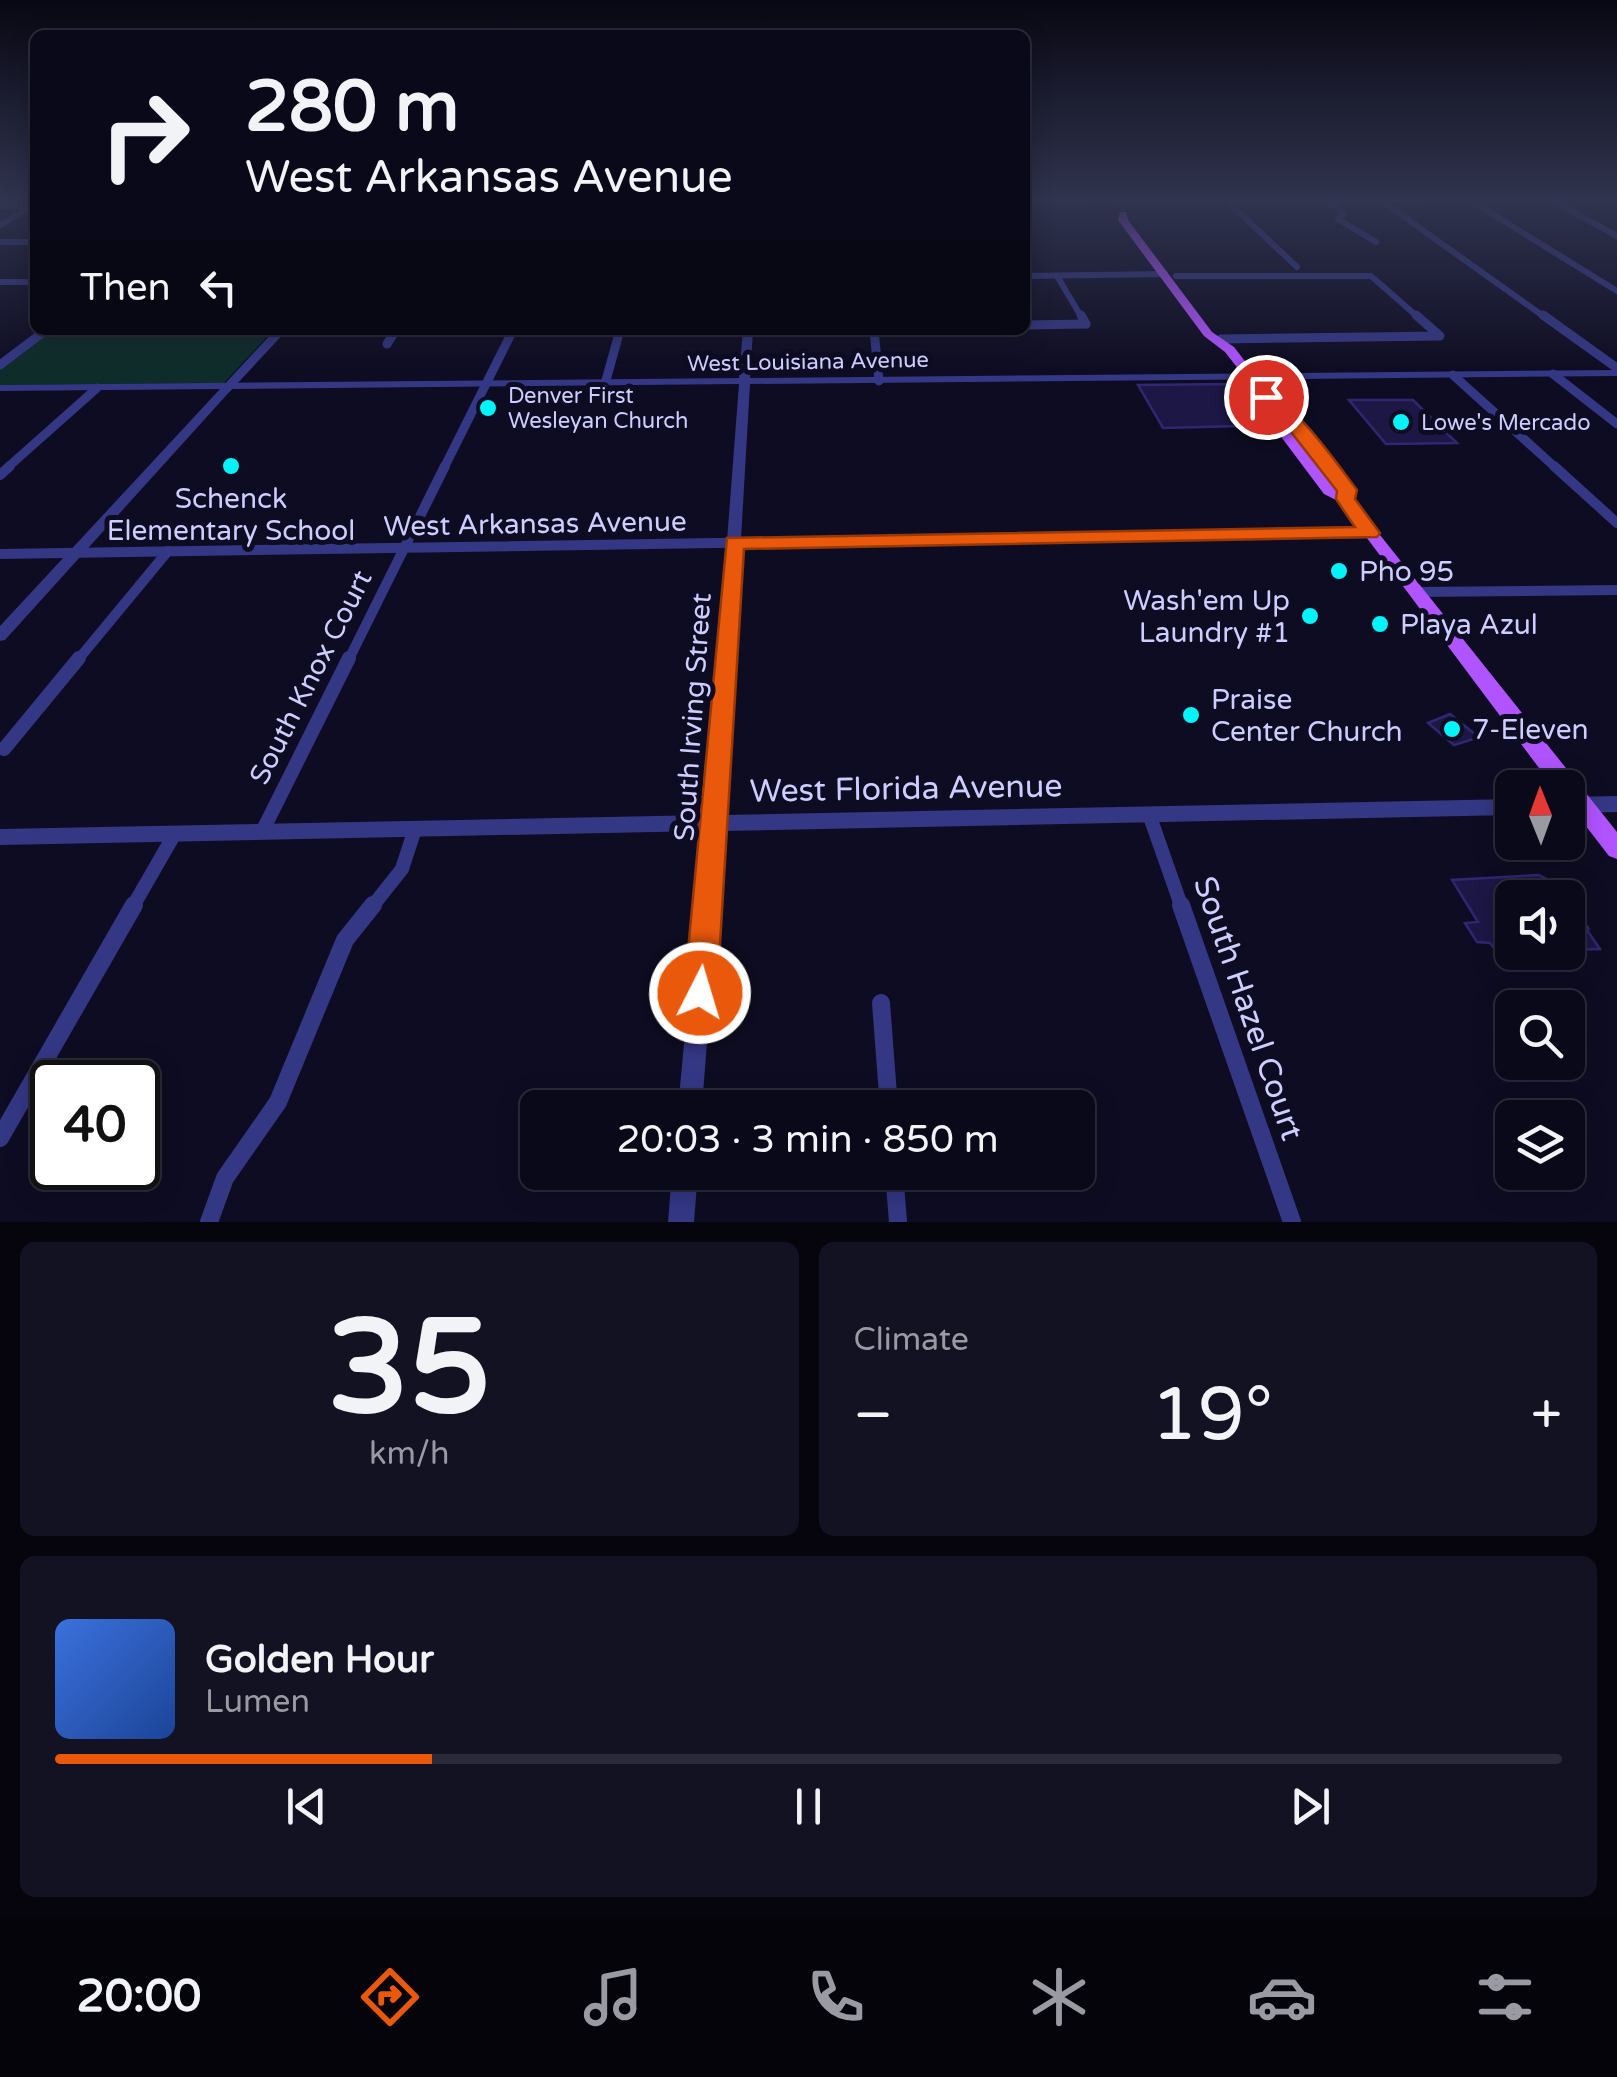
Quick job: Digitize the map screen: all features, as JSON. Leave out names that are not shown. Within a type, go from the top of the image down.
[{"type":"main road","points":[[1154,256],[1225,334],[1221,339],[1271,404],[1268,410],[1329,491],[1346,499],[1551,770]]},
{"type":"main road","points":[[1585,812],[1617,849]]},
{"type":"street","points":[[1286,256],[1297,267]]},
{"type":"street","points":[[1458,256],[1617,370]]},
{"type":"street","points":[[1560,256],[1617,291]]},
{"type":"street","points":[[1030,276],[1371,276],[1440,336],[1221,339]]},
{"type":"street","points":[[1030,325],[1086,324],[1056,276]]},
{"type":"street","points":[[1,283],[30,282]]},
{"type":"street","points":[[0,365],[39,335]]},
{"type":"street","points":[[0,636],[276,335]]},
{"type":"street","points":[[386,344],[392,335]]},
{"type":"street","name":"South Knox Court","points":[[262,832],[510,335]]},
{"type":"street","points":[[605,384],[619,335]]},
{"type":"street","name":"South Irving Street","points":[[692,1090],[748,335]]},
{"type":"street","points":[[874,335],[879,381]]},
{"type":"street","name":"West Louisiana Avenue","points":[[0,388],[1553,374],[1617,370]]},
{"type":"street","points":[[1553,374],[1617,424]]},
{"type":"street","points":[[1453,375],[1617,523]]},
{"type":"street","points":[[0,475],[97,388]]},
{"type":"street","name":"West Arkansas Avenue","points":[[0,554],[1370,533]]},
{"type":"street","points":[[4,749],[168,551]]},
{"type":"street","points":[[1416,592],[1617,590]]},
{"type":"street","points":[[1585,798],[1617,804]]},
{"type":"street","name":"West Florida Avenue","points":[[0,837],[1495,806]]},
{"type":"street","name":"South Hazel Court","points":[[1149,814],[1292,1222]]},
{"type":"street","points":[[209,1222],[224,1178],[278,1102],[345,940],[402,870],[415,829]]},
{"type":"street","points":[[0,1138],[174,835]]},
{"type":"street","points":[[881,1003],[888,1090]]},
{"type":"street","points":[[681,1222],[684,1190]]},
{"type":"street","points":[[895,1190],[898,1222]]},
{"type":"green space","points":[[44,335],[268,335],[224,383],[0,385],[0,369]]},
{"type":"building","points":[[1230,384],[1246,406],[1240,406],[1248,416],[1233,416],[1240,426],[1163,428],[1138,385]]},
{"type":"building","name":"Lowe's Mercado","points":[[1349,400],[1413,400],[1457,443],[1386,444]]},
{"type":"building","name":"7-Eleven","points":[[1450,714],[1477,738],[1454,745],[1428,723]]},
{"type":"building","points":[[1539,875],[1549,880],[1495,880],[1495,950],[1490,943],[1477,942],[1465,923],[1478,922],[1452,880]]},
{"type":"building","points":[[1585,927],[1600,949],[1585,949]]},
{"type":"place","name":"Denver First Wesleyan Church","points":[[488,408]]},
{"type":"place","name":"Lowe's Mercado","points":[[1401,422]]},
{"type":"place","name":"Schenck Elementary School","points":[[231,466]]},
{"type":"place","name":"Pho 95","points":[[1339,571]]},
{"type":"place","name":"Wash'em Up Laundry #1","points":[[1310,616]]},
{"type":"place","name":"Playa Azul","points":[[1380,624]]},
{"type":"place","name":"Praise Center Church","points":[[1191,715]]},
{"type":"place","name":"7-Eleven","points":[[1452,729]]},
{"type":"route","points":[[700,993],[734,542],[1370,533],[1346,499],[1347,490],[1284,411],[1266,397]]}]
